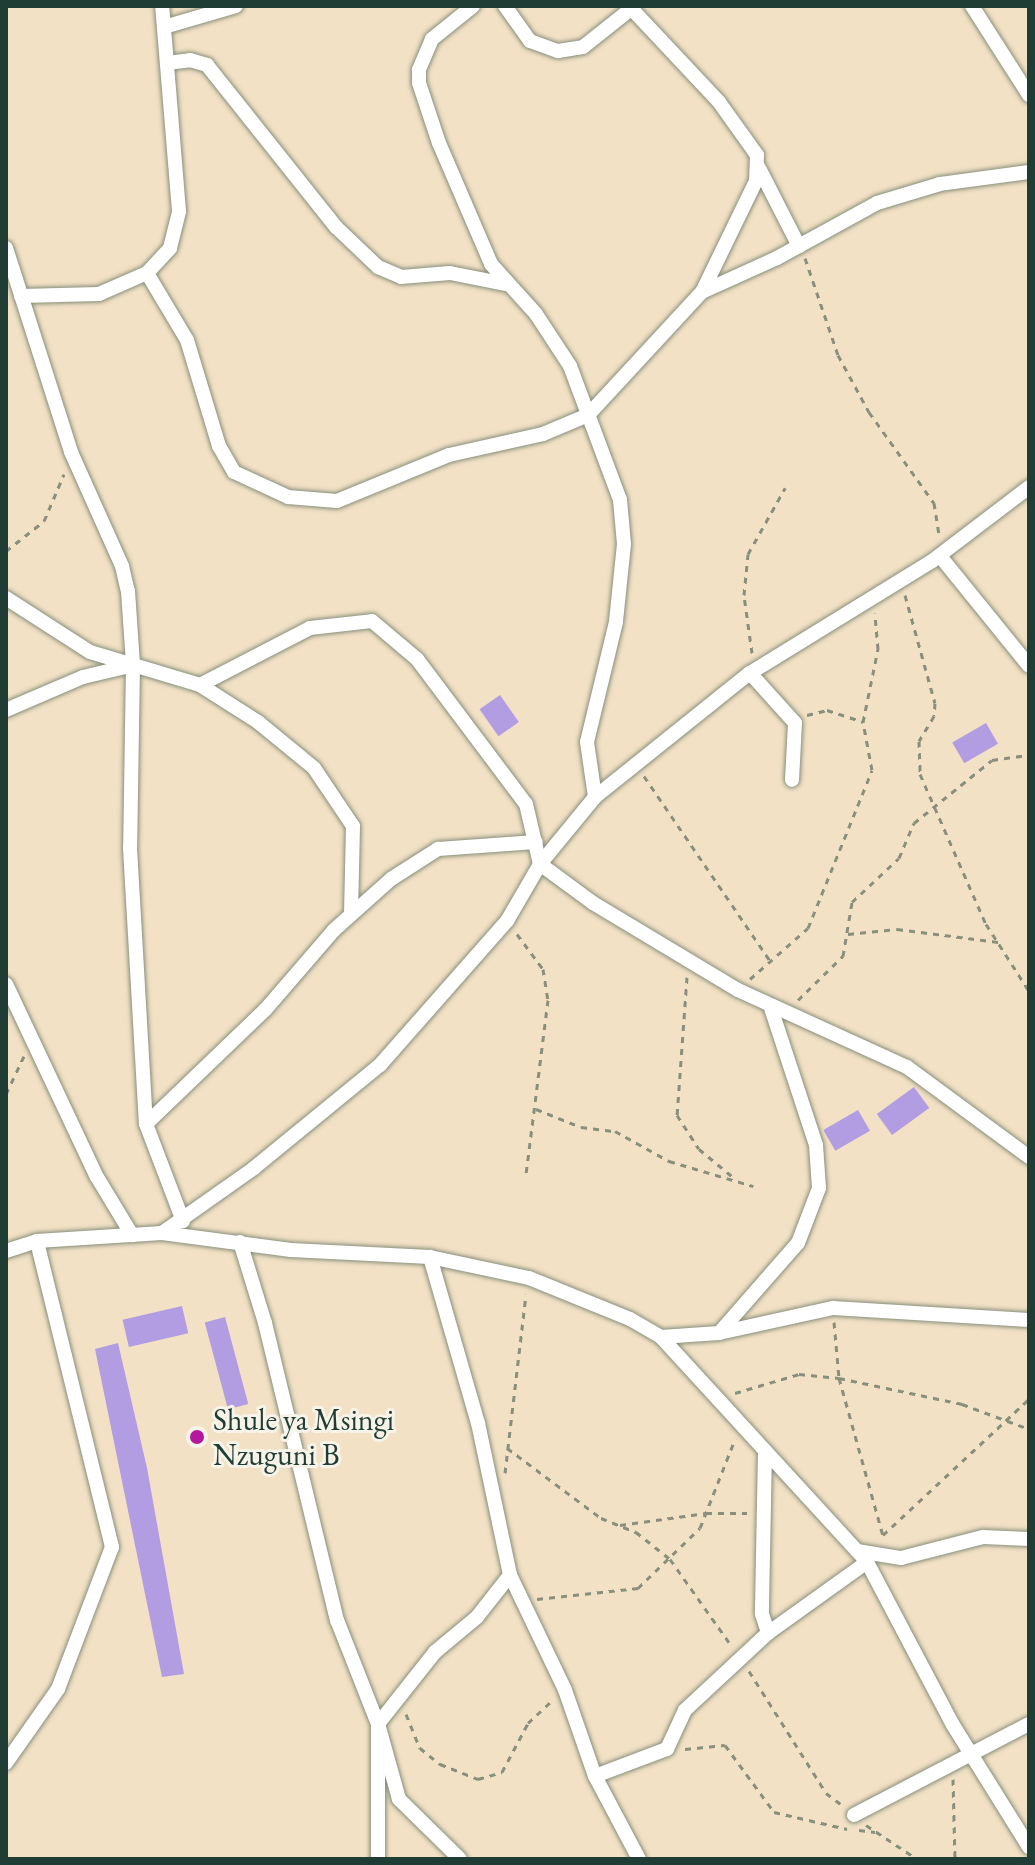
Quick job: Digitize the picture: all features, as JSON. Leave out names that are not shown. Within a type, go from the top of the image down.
[{"type":"street","points":[[21,296],[99,294],[147,273],[170,248],[178,221],[162,6]]},
{"type":"street","points":[[164,27],[236,6]]},
{"type":"street","points":[[473,6],[440,29],[418,77],[444,156],[491,264],[560,346],[615,483],[624,544],[616,622],[588,732],[595,797]]},
{"type":"street","points":[[505,6],[530,41],[558,51],[583,47],[630,7],[747,136],[759,168],[799,246]]},
{"type":"street","points":[[972,6],[1029,95]]},
{"type":"street","points":[[167,63],[190,60],[207,65],[336,227],[378,267],[401,277],[450,273],[505,284]]},
{"type":"street","points":[[147,273],[192,352],[225,460],[242,478],[288,497],[345,499],[449,455],[543,434],[588,415],[702,292],[759,168]]},
{"type":"street","points":[[702,292],[899,194],[1029,172]]},
{"type":"street","points":[[6,248],[71,452],[122,566],[133,665],[130,848],[146,1124],[183,1221]]},
{"type":"street","points":[[162,1233],[183,1221],[380,1065],[507,921],[540,864],[595,797],[638,767],[753,671],[940,556],[1029,487]]},
{"type":"street","points":[[940,556],[1029,666]]},
{"type":"street","points":[[6,598],[90,652],[200,685],[282,741],[314,768],[338,799],[356,838],[351,914]]},
{"type":"street","points":[[200,685],[310,628],[370,620],[417,659],[526,804],[540,864],[593,903],[738,990],[907,1067],[1029,1157]]},
{"type":"street","points":[[6,710],[83,677],[133,665]]},
{"type":"street","points":[[753,671],[795,723],[792,780]]},
{"type":"street","points":[[146,1124],[265,1010],[299,966],[391,879],[438,849],[536,842]]},
{"type":"street","points":[[6,984],[30,1041],[97,1177],[132,1235]]},
{"type":"street","points":[[719,1333],[798,1243],[819,1188],[816,1145],[770,1005]]},
{"type":"street","points":[[6,1251],[37,1241],[162,1233],[430,1257],[529,1278],[630,1319],[661,1337],[856,1550],[872,1559],[971,1754],[1029,1847]]},
{"type":"street","points":[[6,1763],[58,1689],[112,1547],[37,1241]]},
{"type":"street","points":[[240,1242],[265,1323],[337,1620],[378,1724],[399,1799],[460,1859]]},
{"type":"street","points":[[430,1257],[478,1423],[510,1575],[565,1690],[595,1776],[636,1857]]},
{"type":"street","points":[[661,1337],[719,1333],[833,1308],[1029,1320]]},
{"type":"street","points":[[765,1451],[762,1620],[768,1633]]},
{"type":"street","points":[[595,1776],[667,1749],[678,1716],[742,1661],[768,1633],[872,1559],[922,1556],[983,1537],[1029,1539]]},
{"type":"street","points":[[378,1859],[378,1724],[435,1652],[477,1617],[510,1575]]},
{"type":"street","points":[[854,1815],[1029,1724]]},
{"type":"path","points":[[799,246],[851,381],[934,503],[940,556]]},
{"type":"path","points":[[6,551],[44,521],[71,452]]},
{"type":"path","points":[[753,671],[744,595],[748,554],[785,488]]},
{"type":"path","points":[[900,580],[935,703],[917,759],[931,809],[998,942],[1029,991]]},
{"type":"path","points":[[738,990],[801,937],[826,893],[872,770],[863,722],[878,649],[874,595]]},
{"type":"path","points":[[795,723],[816,709],[863,722]]},
{"type":"path","points":[[792,1015],[804,988],[843,956],[852,902],[899,858],[914,823],[992,760],[1029,755]]},
{"type":"path","points":[[638,767],[770,961]]},
{"type":"path","points":[[507,921],[545,978],[548,1029],[526,1174]]},
{"type":"path","points":[[848,934],[897,929],[998,942]]},
{"type":"path","points":[[687,957],[677,1115],[699,1149],[733,1177]]},
{"type":"path","points":[[6,1094],[30,1041]]},
{"type":"path","points":[[536,1109],[568,1117],[581,1127],[623,1134],[677,1164],[733,1177],[753,1186]]},
{"type":"path","points":[[505,1475],[529,1278]]},
{"type":"path","points":[[833,1308],[839,1378],[883,1536]]},
{"type":"path","points":[[719,1400],[779,1378],[839,1378],[878,1383],[1029,1429]]},
{"type":"path","points":[[872,1559],[883,1536],[1010,1422],[1029,1399]]},
{"type":"path","points":[[521,1600],[636,1589],[700,1528],[741,1425]]},
{"type":"path","points":[[507,1448],[616,1526],[636,1532],[670,1559],[742,1661],[826,1793],[875,1832],[917,1859]]},
{"type":"path","points":[[616,1526],[706,1513],[763,1515]]},
{"type":"path","points":[[400,1699],[420,1748],[478,1779],[502,1772],[528,1723],[565,1690]]},
{"type":"path","points":[[667,1749],[725,1745],[774,1812],[806,1822],[875,1832]]},
{"type":"path","points":[[953,1763],[955,1859]]},
{"type":"building","points":[[500,695],[519,722],[498,736],[480,709]]},
{"type":"building","points":[[986,723],[998,744],[964,763],[952,742]]},
{"type":"building","points":[[914,1087],[929,1108],[892,1135],[877,1114]]},
{"type":"building","points":[[858,1110],[870,1131],[835,1151],[823,1130]]},
{"type":"building","points":[[182,1306],[188,1333],[129,1347],[123,1320]]},
{"type":"building","points":[[225,1317],[248,1404],[228,1409],[205,1322]]},
{"type":"building","points":[[118,1343],[147,1468],[184,1674],[162,1677],[95,1349]]},
{"type":"place","name":"Shule ya Msingi Nzuguni B","points":[[197,1437]]}]
